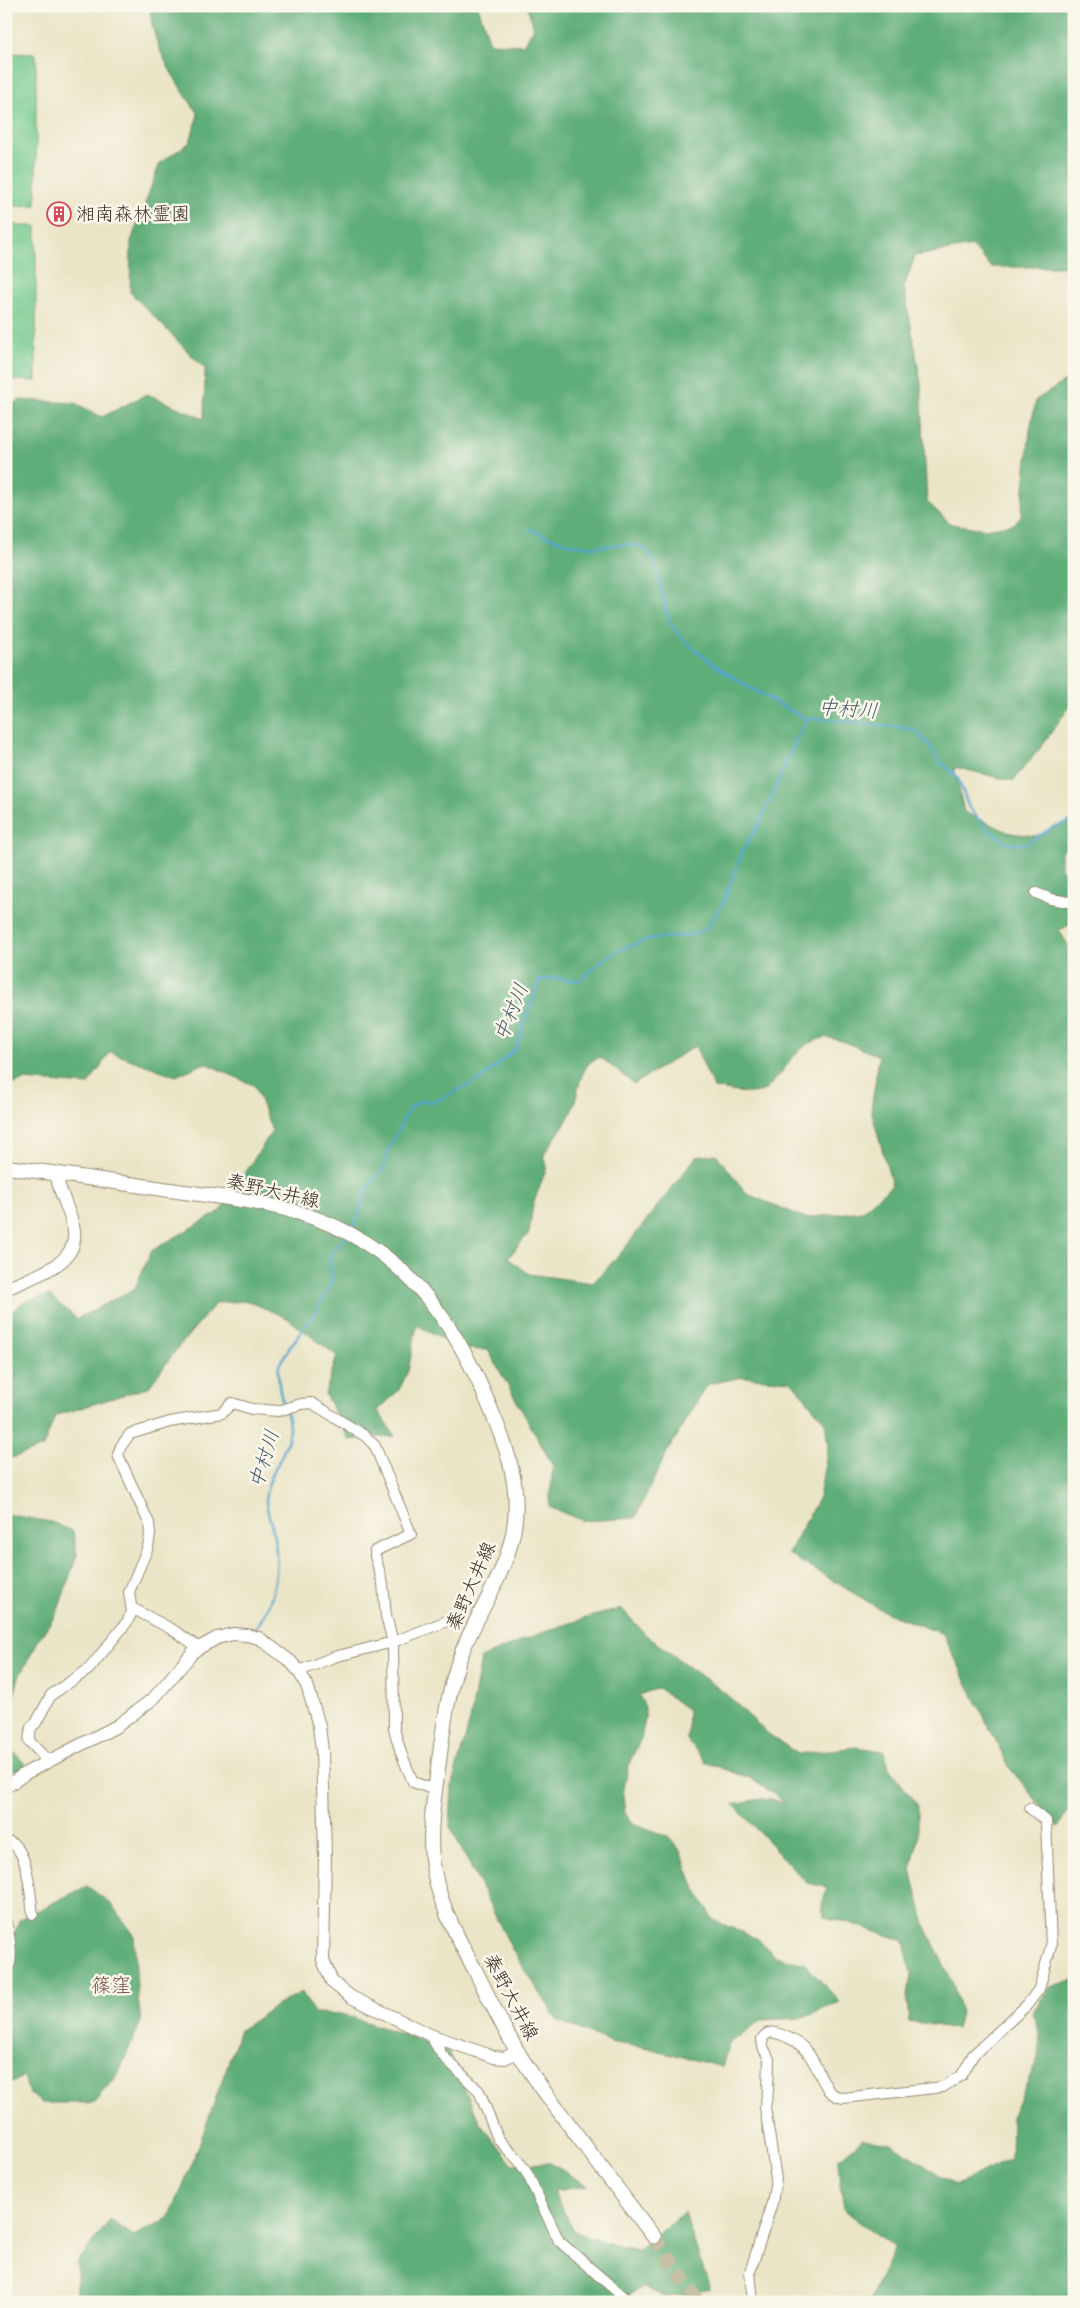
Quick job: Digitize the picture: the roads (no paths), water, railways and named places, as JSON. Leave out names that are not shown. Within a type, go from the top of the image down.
[{"type":"main road","name":"秦野大井線","points":[[6,1167],[225,1198],[281,1208],[338,1228],[359,1239],[397,1266],[417,1284],[452,1330],[470,1359],[511,1464],[517,1490],[516,1520],[511,1545],[502,1569],[462,1651],[452,1682],[435,1790],[431,1840],[432,1860],[441,1898],[466,1954],[517,2051],[545,2094],[654,2237]]},
{"type":"street","points":[[1036,893],[1051,899],[1074,903]]},
{"type":"street","points":[[6,1289],[48,1270],[65,1259],[70,1250],[74,1228],[56,1174]]},
{"type":"street","points":[[48,1762],[29,1741],[31,1727],[36,1723],[51,1695],[89,1669],[114,1641],[127,1622],[132,1608],[130,1592],[148,1547],[149,1523],[118,1455],[121,1446],[130,1434],[170,1422],[222,1413],[232,1403],[252,1409],[286,1409],[312,1403],[354,1428],[375,1446],[411,1534],[375,1551],[384,1592],[386,1616],[393,1642],[394,1729],[397,1741],[413,1782],[435,1790]]},
{"type":"street","points":[[132,1608],[173,1630],[198,1647]]},
{"type":"street","points":[[299,1671],[334,1657],[393,1642],[460,1616]]},
{"type":"street","points":[[6,1787],[26,1773],[117,1726],[154,1698],[198,1647],[217,1638],[233,1634],[259,1638],[275,1649],[299,1671],[314,1706],[319,1726],[322,1751],[325,1854],[323,1960],[326,1973],[340,1990],[351,1997],[430,2036],[494,2057],[505,2058],[517,2051]]},
{"type":"street","points":[[753,2302],[750,2272],[772,2203],[776,2179],[765,2107],[768,2091],[769,2059],[763,2047],[762,2039],[764,2035],[772,2032],[797,2042],[816,2064],[830,2092],[843,2098],[943,2087],[962,2075],[973,2055],[1028,2005],[1039,1989],[1047,1965],[1051,1946],[1046,1821],[1030,1808]]},
{"type":"street","points":[[6,1840],[19,1849],[25,1864],[33,1914]]},
{"type":"street","points":[[6,1922],[10,1948],[9,1970],[6,1975]]},
{"type":"street","points":[[430,2036],[442,2055],[479,2091],[498,2139],[519,2161],[528,2175],[559,2241],[629,2302]]},
{"type":"waterway","points":[[529,529],[576,545],[590,547],[631,545],[643,548],[654,562],[669,620],[686,641],[736,679],[808,720]]},
{"type":"waterway","name":"中村川","points":[[354,1230],[366,1190],[384,1168],[389,1150],[409,1108],[421,1101],[436,1101],[483,1078],[516,1048],[539,981],[554,978],[579,981],[603,960],[619,950],[650,939],[691,935],[708,928],[725,899],[742,852],[760,822],[799,733],[808,720],[814,718],[913,729],[927,742],[941,763],[957,776],[969,808],[989,831],[1010,844],[1026,844],[1053,827],[1074,820]]},
{"type":"waterway","name":"中村川","points":[[284,1405],[279,1385],[279,1365],[324,1298],[332,1280],[330,1257],[337,1246],[347,1238]]},
{"type":"waterway","name":"中村川","points":[[257,1626],[269,1605],[275,1580],[275,1543],[267,1508],[266,1494],[289,1434],[286,1410]]},
{"type":"tunnel","points":[[654,2237],[698,2302]]},
{"type":"place","name":"湘南森林霊園","points":[[59,214]]},
{"type":"district","name":"篠窪","points":[[111,1985]]}]
